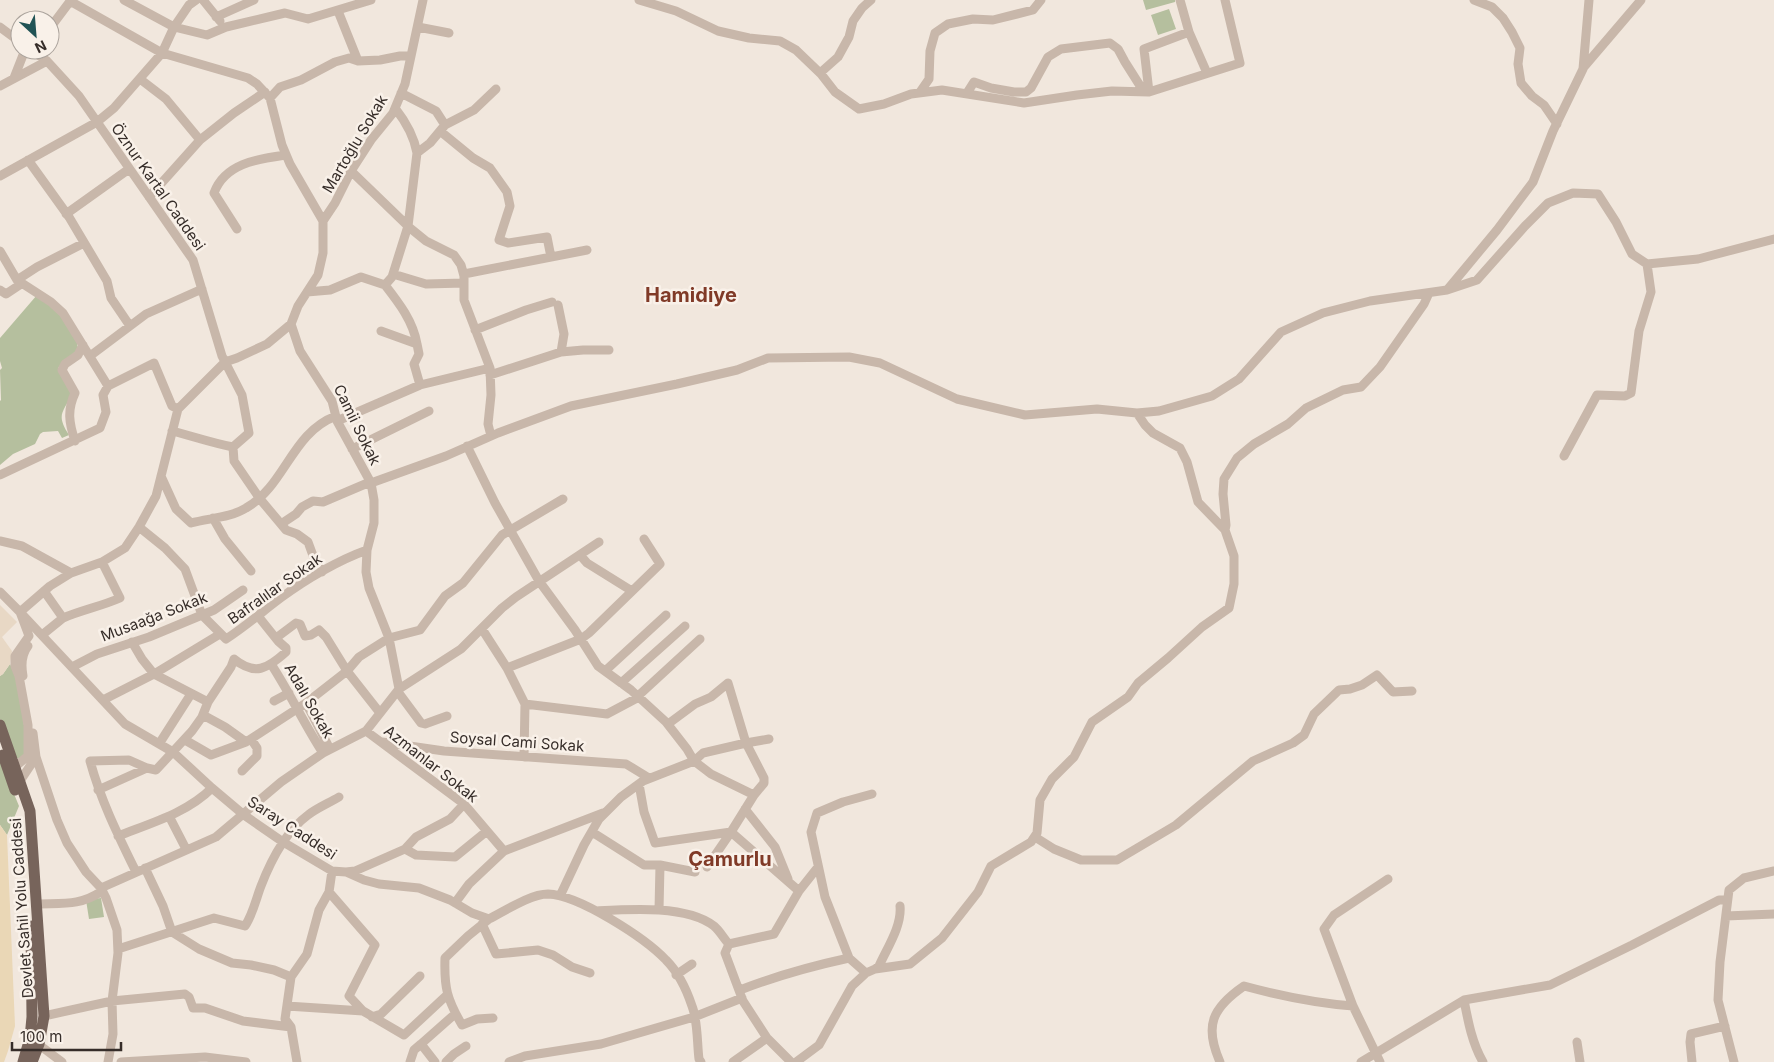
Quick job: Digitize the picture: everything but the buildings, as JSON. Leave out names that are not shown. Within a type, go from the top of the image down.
[{"type":"main road","name":"Devlet Sahil Yolu Caddesi","points":[[0,725],[30,811],[44,1016],[32,1062]]},
{"type":"main road","name":"Devlet Sahil Yolu Caddesi","points":[[0,746],[14,765],[23,814],[30,890],[32,1017],[38,1043]]},
{"type":"main road","name":"Devlet Sahil Yolu Caddesi","points":[[23,1062],[38,1043]]},
{"type":"street","points":[[124,0],[174,27],[207,35],[226,27],[285,13],[308,19],[371,0]]},
{"type":"street","points":[[141,9],[147,0]]},
{"type":"street","points":[[0,176],[96,122],[114,108],[162,53],[174,27],[196,0]]},
{"type":"street","points":[[203,0],[226,27]]},
{"type":"street","points":[[216,17],[254,0]]},
{"type":"street","points":[[340,0],[341,10],[358,61]]},
{"type":"street","name":"Martoğlu Sokak","points":[[322,221],[371,140],[393,113],[411,56],[423,0]]},
{"type":"street","points":[[639,0],[655,3],[676,11],[718,31],[749,38],[780,41],[796,50],[820,73],[835,92],[859,109],[884,104],[911,94],[942,90],[1024,103],[1077,94],[1112,91],[1147,92],[1240,63],[1225,0]]},
{"type":"street","points":[[820,73],[838,57],[849,37],[853,21],[862,8],[871,0]]},
{"type":"street","points":[[920,92],[929,78],[930,51],[935,33],[948,24],[972,19],[994,20],[1033,10],[1041,0]]},
{"type":"street","points":[[1192,0],[1181,1],[1189,32],[1207,73]]},
{"type":"street","points":[[1474,0],[1492,7],[1503,18],[1520,48],[1518,64],[1521,83],[1532,96],[1544,105],[1556,124]]},
{"type":"street","points":[[1583,68],[1589,0]]},
{"type":"street","points":[[1448,290],[1497,230],[1532,182],[1556,124],[1583,68],[1641,0]]},
{"type":"street","points":[[14,765],[28,756],[28,725],[19,676],[15,666],[15,656],[29,636],[20,612],[44,591],[71,574],[102,562],[125,548],[156,496],[178,410],[225,362],[268,344],[291,324],[298,306],[318,275],[323,253],[322,221],[286,155],[267,95],[257,84],[248,78],[162,53],[70,1],[60,14]]},
{"type":"street","points":[[418,27],[449,33]]},
{"type":"street","points":[[1147,92],[1144,49],[1189,32]]},
{"type":"street","points":[[967,93],[974,82],[991,88],[1026,92],[1031,88],[1048,57],[1061,49],[1110,44],[1118,49],[1124,62],[1147,92]]},
{"type":"street","points":[[149,197],[200,140],[234,113],[280,88],[301,80],[335,62],[349,58],[358,61],[411,56]]},
{"type":"street","points":[[14,78],[25,60]]},
{"type":"street","points":[[0,86],[47,61]]},
{"type":"street","name":"Öznur Kartal Caddesi","points":[[47,61],[79,96],[193,260],[225,362],[242,396],[250,433],[233,447]]},
{"type":"street","points":[[140,79],[166,99],[200,140]]},
{"type":"street","points":[[417,153],[430,143],[442,128],[474,110],[496,89]]},
{"type":"street","points":[[401,92],[436,111],[442,128],[473,158],[490,168],[507,192],[510,206],[499,240],[508,243],[547,237],[551,257]]},
{"type":"street","points":[[385,285],[393,274],[408,226],[417,153],[415,143],[405,121],[395,108]]},
{"type":"street","points":[[237,229],[214,193],[218,184],[230,171],[245,163],[286,155]]},
{"type":"street","points":[[28,160],[66,214],[107,280],[111,298],[130,326]]},
{"type":"street","points":[[66,214],[129,169]]},
{"type":"street","points":[[351,171],[408,226],[426,240],[454,255],[462,265],[464,300],[490,372],[491,395],[488,424],[491,436]]},
{"type":"street","points":[[280,524],[313,501],[323,502],[370,482],[446,456],[491,436],[571,406],[720,374],[768,358],[849,357],[880,363],[957,399],[1025,415],[1097,409],[1137,414],[1159,411],[1212,396],[1239,379],[1281,332],[1323,313],[1370,301],[1448,290],[1478,280],[1525,226],[1548,203],[1573,193],[1598,194],[1616,222],[1632,254],[1647,264],[1698,259],[1774,239]]},
{"type":"street","points":[[0,290],[6,294],[37,267],[84,243]]},
{"type":"street","points":[[393,274],[426,284],[464,278],[587,250]]},
{"type":"street","points":[[0,251],[19,282],[51,302],[62,313],[108,386]]},
{"type":"street","points":[[1564,456],[1597,394],[1625,396],[1631,393],[1639,331],[1651,292],[1647,264]]},
{"type":"street","points":[[307,292],[330,290],[361,277],[385,285],[400,304],[415,332],[419,354],[414,364],[420,385]]},
{"type":"street","points":[[90,356],[146,314],[202,289]]},
{"type":"street","points":[[1225,530],[1224,479],[1237,458],[1254,444],[1288,424],[1306,408],[1343,390],[1361,387],[1380,367],[1424,304],[1429,293]]},
{"type":"street","points":[[475,330],[526,310],[555,304],[564,334],[561,352]]},
{"type":"street","name":"Camii Sokak","points":[[291,324],[300,351],[332,401],[336,419],[370,482],[374,500],[374,523],[367,550],[366,572],[369,588],[389,638],[398,690]]},
{"type":"street","points":[[381,331],[417,344]]},
{"type":"street","points":[[75,440],[69,424],[69,406],[75,393],[62,370],[65,364],[78,355],[83,345]]},
{"type":"street","points":[[161,476],[176,509],[183,517],[191,523],[213,518],[245,509],[260,499],[272,488],[295,450],[309,433],[324,421],[336,419],[420,385],[490,372],[561,352],[610,350]]},
{"type":"street","points":[[1,474],[100,428],[106,412],[103,395],[108,386],[154,362],[172,406],[178,410]]},
{"type":"street","points":[[352,449],[429,411]]},
{"type":"street","points":[[872,794],[843,802],[817,813],[811,832],[825,897],[849,958],[870,971],[910,964],[942,938],[978,892],[991,866],[1031,842],[1038,833],[1040,800],[1052,779],[1074,757],[1092,722],[1128,697],[1138,683],[1202,627],[1229,608],[1234,584],[1234,556],[1225,530],[1198,502],[1188,462],[1180,448],[1153,433],[1137,414]]},
{"type":"street","points":[[172,430],[210,443],[233,447],[234,461],[260,499],[286,530],[297,534],[308,542],[315,561],[322,572]]},
{"type":"street","points":[[466,446],[539,582],[581,639],[598,666],[638,697],[668,724],[694,761],[711,774],[754,795]]},
{"type":"street","points":[[185,740],[211,755],[249,741],[306,703],[348,671],[359,657],[389,638],[420,630],[445,596],[463,583],[502,535],[563,500]]},
{"type":"street","points":[[213,518],[225,539],[251,571]]},
{"type":"street","points":[[139,527],[165,548],[185,569],[202,614],[223,637]]},
{"type":"street","points":[[507,668],[581,639],[589,633],[660,564],[644,539]]},
{"type":"street","points":[[0,541],[22,546],[71,574]]},
{"type":"street","points":[[37,904],[77,903],[92,898],[102,890],[136,872],[216,837],[281,782],[327,751],[366,731],[398,690],[461,649],[509,602],[599,542]]},
{"type":"street","name":"Bafralılar Sokak","points":[[103,700],[223,637],[258,616],[282,597],[345,558],[367,550]]},
{"type":"street","points":[[580,555],[587,563],[632,591]]},
{"type":"street","points":[[102,562],[120,598],[63,618],[40,633],[24,650],[21,662],[36,757],[57,820],[67,843],[86,872],[102,890],[118,930],[118,949],[112,1001],[113,1034],[108,1062]]},
{"type":"street","name":"Musaağa Sokak","points":[[72,667],[97,654],[202,614],[226,603],[244,590]]},
{"type":"street","points":[[44,591],[63,618]]},
{"type":"street","name":"Saray Caddesi","points":[[0,592],[125,724],[174,752],[244,815],[283,842],[332,871],[346,872],[379,884],[419,888],[455,902],[486,921]]},
{"type":"street","points":[[605,671],[666,615]]},
{"type":"street","points":[[136,872],[98,790],[90,761],[129,760],[156,770],[185,740],[203,715],[208,702],[231,667],[234,659],[244,668],[263,669],[286,652],[286,648],[258,616]]},
{"type":"street","points":[[276,638],[296,623],[300,624],[305,636],[319,630],[330,642],[348,671],[380,713]]},
{"type":"street","points":[[621,683],[685,626]]},
{"type":"street","points":[[482,629],[507,668],[525,704],[524,757]]},
{"type":"street","points":[[525,704],[607,714],[638,697],[700,639]]},
{"type":"street","points":[[132,642],[154,674],[208,702]]},
{"type":"street","name":"Adalı Sokak","points":[[271,664],[311,735],[327,751]]},
{"type":"street","points":[[1035,837],[1081,860],[1117,860],[1176,825],[1253,762],[1293,743],[1304,735],[1314,714],[1339,690],[1362,685],[1377,675],[1394,692],[1412,691]]},
{"type":"street","points":[[668,724],[695,704],[711,698],[728,683],[746,743],[764,778],[764,783],[754,795],[707,868]]},
{"type":"street","points":[[398,690],[421,723],[425,724],[448,716]]},
{"type":"street","points":[[274,701],[289,693]]},
{"type":"street","points":[[159,744],[191,694]]},
{"type":"street","points":[[306,703],[327,751]]},
{"type":"street","points":[[203,715],[249,741],[257,748],[257,756],[242,771]]},
{"type":"street","name":"Azmanlar Sokak","points":[[366,731],[464,804],[504,851]]},
{"type":"street","points":[[560,896],[599,819],[620,797],[649,778],[694,761],[703,752],[769,739]]},
{"type":"street","name":"Soysal Cami Sokak","points":[[379,742],[444,751],[626,764],[649,778]]},
{"type":"street","points":[[20,781],[36,757]]},
{"type":"street","points":[[98,790],[147,768]]},
{"type":"street","points":[[639,784],[644,812],[655,843],[731,832]]},
{"type":"street","points":[[118,836],[194,804],[212,788]]},
{"type":"street","points":[[118,949],[214,918],[245,926],[249,920],[261,885],[283,842],[292,830],[308,815],[339,797]]},
{"type":"street","points":[[346,872],[355,871],[405,849],[416,837],[450,819],[464,804]]},
{"type":"street","points":[[745,809],[775,847],[789,882]]},
{"type":"street","points":[[455,902],[469,884],[504,851],[606,812]]},
{"type":"street","points":[[169,816],[186,849]]},
{"type":"street","points":[[405,849],[416,855],[455,857],[487,831]]},
{"type":"street","points":[[592,832],[644,865],[660,865],[695,872]]},
{"type":"street","points":[[731,832],[799,891]]},
{"type":"street","points":[[379,860],[385,850]]},
{"type":"street","points":[[659,910],[660,865]]},
{"type":"street","points":[[729,944],[774,934],[799,891],[818,867]]},
{"type":"street","points":[[145,868],[163,906],[172,932],[199,949],[232,963],[274,970],[291,977]]},
{"type":"street","points":[[297,1062],[290,1027],[285,1019],[291,977],[306,954],[319,910],[328,892],[332,871]]},
{"type":"street","points":[[1734,1062],[1718,1000],[1720,962],[1729,890],[1744,878],[1774,871]]},
{"type":"street","points":[[1380,1062],[1353,1006],[1324,929],[1334,915],[1388,879]]},
{"type":"street","points":[[328,892],[375,945],[349,996],[363,1011],[404,1035],[447,995]]},
{"type":"street","points":[[493,1018],[476,1019],[462,1025],[447,995],[445,958],[486,921],[520,902],[548,894],[572,898],[617,923],[657,952],[667,962],[676,974],[693,1008],[699,1059],[701,1062]]},
{"type":"street","points":[[1361,1062],[1464,1000],[1550,985],[1718,900],[1728,900]]},
{"type":"street","points":[[796,1062],[819,1045],[852,986],[879,966],[901,916],[900,906]]},
{"type":"street","points":[[597,911],[659,910],[702,918],[716,927],[729,944]]},
{"type":"street","points":[[1726,916],[1774,914]]},
{"type":"street","points":[[486,921],[496,954],[538,950],[553,955],[572,967],[590,973]]},
{"type":"street","points":[[729,944],[725,953],[741,994],[767,1038],[791,1062]]},
{"type":"street","points":[[509,1062],[525,1056],[601,1044],[694,1017],[765,980],[849,958]]},
{"type":"street","points":[[676,974],[692,964]]},
{"type":"street","points":[[372,1017],[381,1014],[420,976]]},
{"type":"street","points":[[1220,1062],[1213,1047],[1211,1021],[1229,996],[1244,986],[1283,996],[1353,1006]]},
{"type":"street","points":[[44,1016],[112,1001],[186,994],[189,996],[193,1008],[205,1008],[243,1021],[290,1027]]},
{"type":"street","points":[[1464,1000],[1476,1050],[1483,1062]]},
{"type":"street","points":[[286,1006],[363,1011]]},
{"type":"street","points":[[410,1062],[414,1050],[455,1014]]},
{"type":"street","points":[[1692,1062],[1691,1034],[1725,1026]]},
{"type":"street","points":[[733,1062],[767,1038]]},
{"type":"street","points":[[1577,1042],[1580,1062]]},
{"type":"street","points":[[36,1062],[38,1043]]},
{"type":"street","points":[[38,1043],[62,1062]]},
{"type":"street","points":[[420,1044],[435,1062]]},
{"type":"street","points":[[446,1062],[466,1046]]},
{"type":"street","points":[[121,1062],[205,1057],[246,1062]]},
{"type":"green space","points":[[1143,0],[1175,0],[1175,2],[1146,10]]},
{"type":"green space","points":[[1169,9],[1176,29],[1158,35],[1151,15]]},
{"type":"green space","points":[[37,295],[63,319],[77,341],[78,349],[58,368],[72,393],[62,413],[62,422],[69,435],[62,438],[58,431],[43,432],[35,444],[13,454],[0,465],[0,370],[2,368],[0,361],[0,338]]},
{"type":"green space","points":[[10,664],[17,684],[22,709],[26,756],[22,758],[15,758],[5,726],[0,719],[0,676]]},
{"type":"green space","points":[[0,760],[19,806],[7,835],[0,825]]},
{"type":"green space","points":[[101,898],[104,917],[89,919],[86,900]]},
{"type":"sand","points":[[0,825],[7,835],[15,1026],[4,1062],[0,1062]]},
{"type":"shaded area","points":[[0,605],[17,622],[2,637],[12,651],[10,664],[0,676]]},
{"type":"district","name":"Hamidiye","points":[[691,295]]},
{"type":"district","name":"Çamurlu","points":[[730,859]]}]
